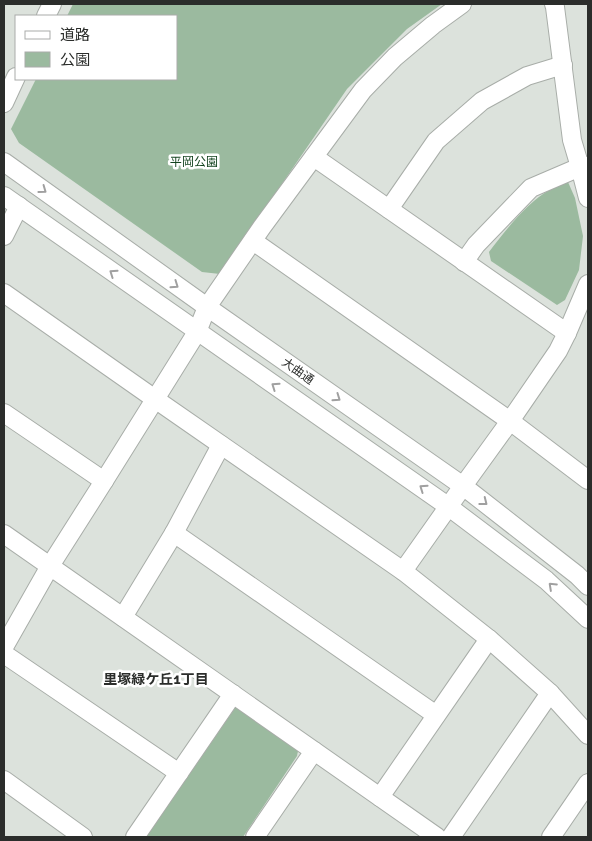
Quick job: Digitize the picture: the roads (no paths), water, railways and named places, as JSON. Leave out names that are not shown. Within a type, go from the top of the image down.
[{"type":"street","points":[[4,647],[50,566],[197,332],[207,307],[253,241],[363,90],[388,64],[433,25],[462,4]]},
{"type":"street","points":[[554,4],[572,140],[584,166],[588,198]]},
{"type":"street","points":[[389,209],[436,141],[482,101],[527,76],[563,65]]},
{"type":"street","points":[[4,103],[15,79]]},
{"type":"street","points":[[314,156],[567,333]]},
{"type":"street","name":"大曲通","points":[[4,162],[463,486],[577,575],[588,586]]},
{"type":"street","points":[[464,262],[476,245],[531,188],[584,166]]},
{"type":"street","name":"大曲通","points":[[4,196],[449,507],[546,580],[588,620]]},
{"type":"street","points":[[4,236],[19,206]]},
{"type":"street","points":[[253,241],[587,476]]},
{"type":"street","points":[[404,571],[558,351],[588,284]]},
{"type":"street","points":[[4,293],[404,571],[490,639],[550,694],[588,735]]},
{"type":"street","points":[[4,413],[104,481]]},
{"type":"street","points":[[122,617],[174,533],[221,445]]},
{"type":"street","points":[[174,533],[436,715]]},
{"type":"street","points":[[4,534],[437,837]]},
{"type":"street","points":[[380,797],[490,639]]},
{"type":"street","points":[[4,654],[179,773]]},
{"type":"street","points":[[135,837],[233,694]]},
{"type":"street","points":[[452,837],[550,694]]},
{"type":"street","points":[[260,835],[314,751]]},
{"type":"street","points":[[4,780],[83,837]]},
{"type":"street","points":[[550,837],[588,783]]},
{"type":"district","name":"里塚緑ケ丘1丁目","points":[[156,679]]},
{"type":"park label","name":"平岡公園","points":[[194,162]]}]
